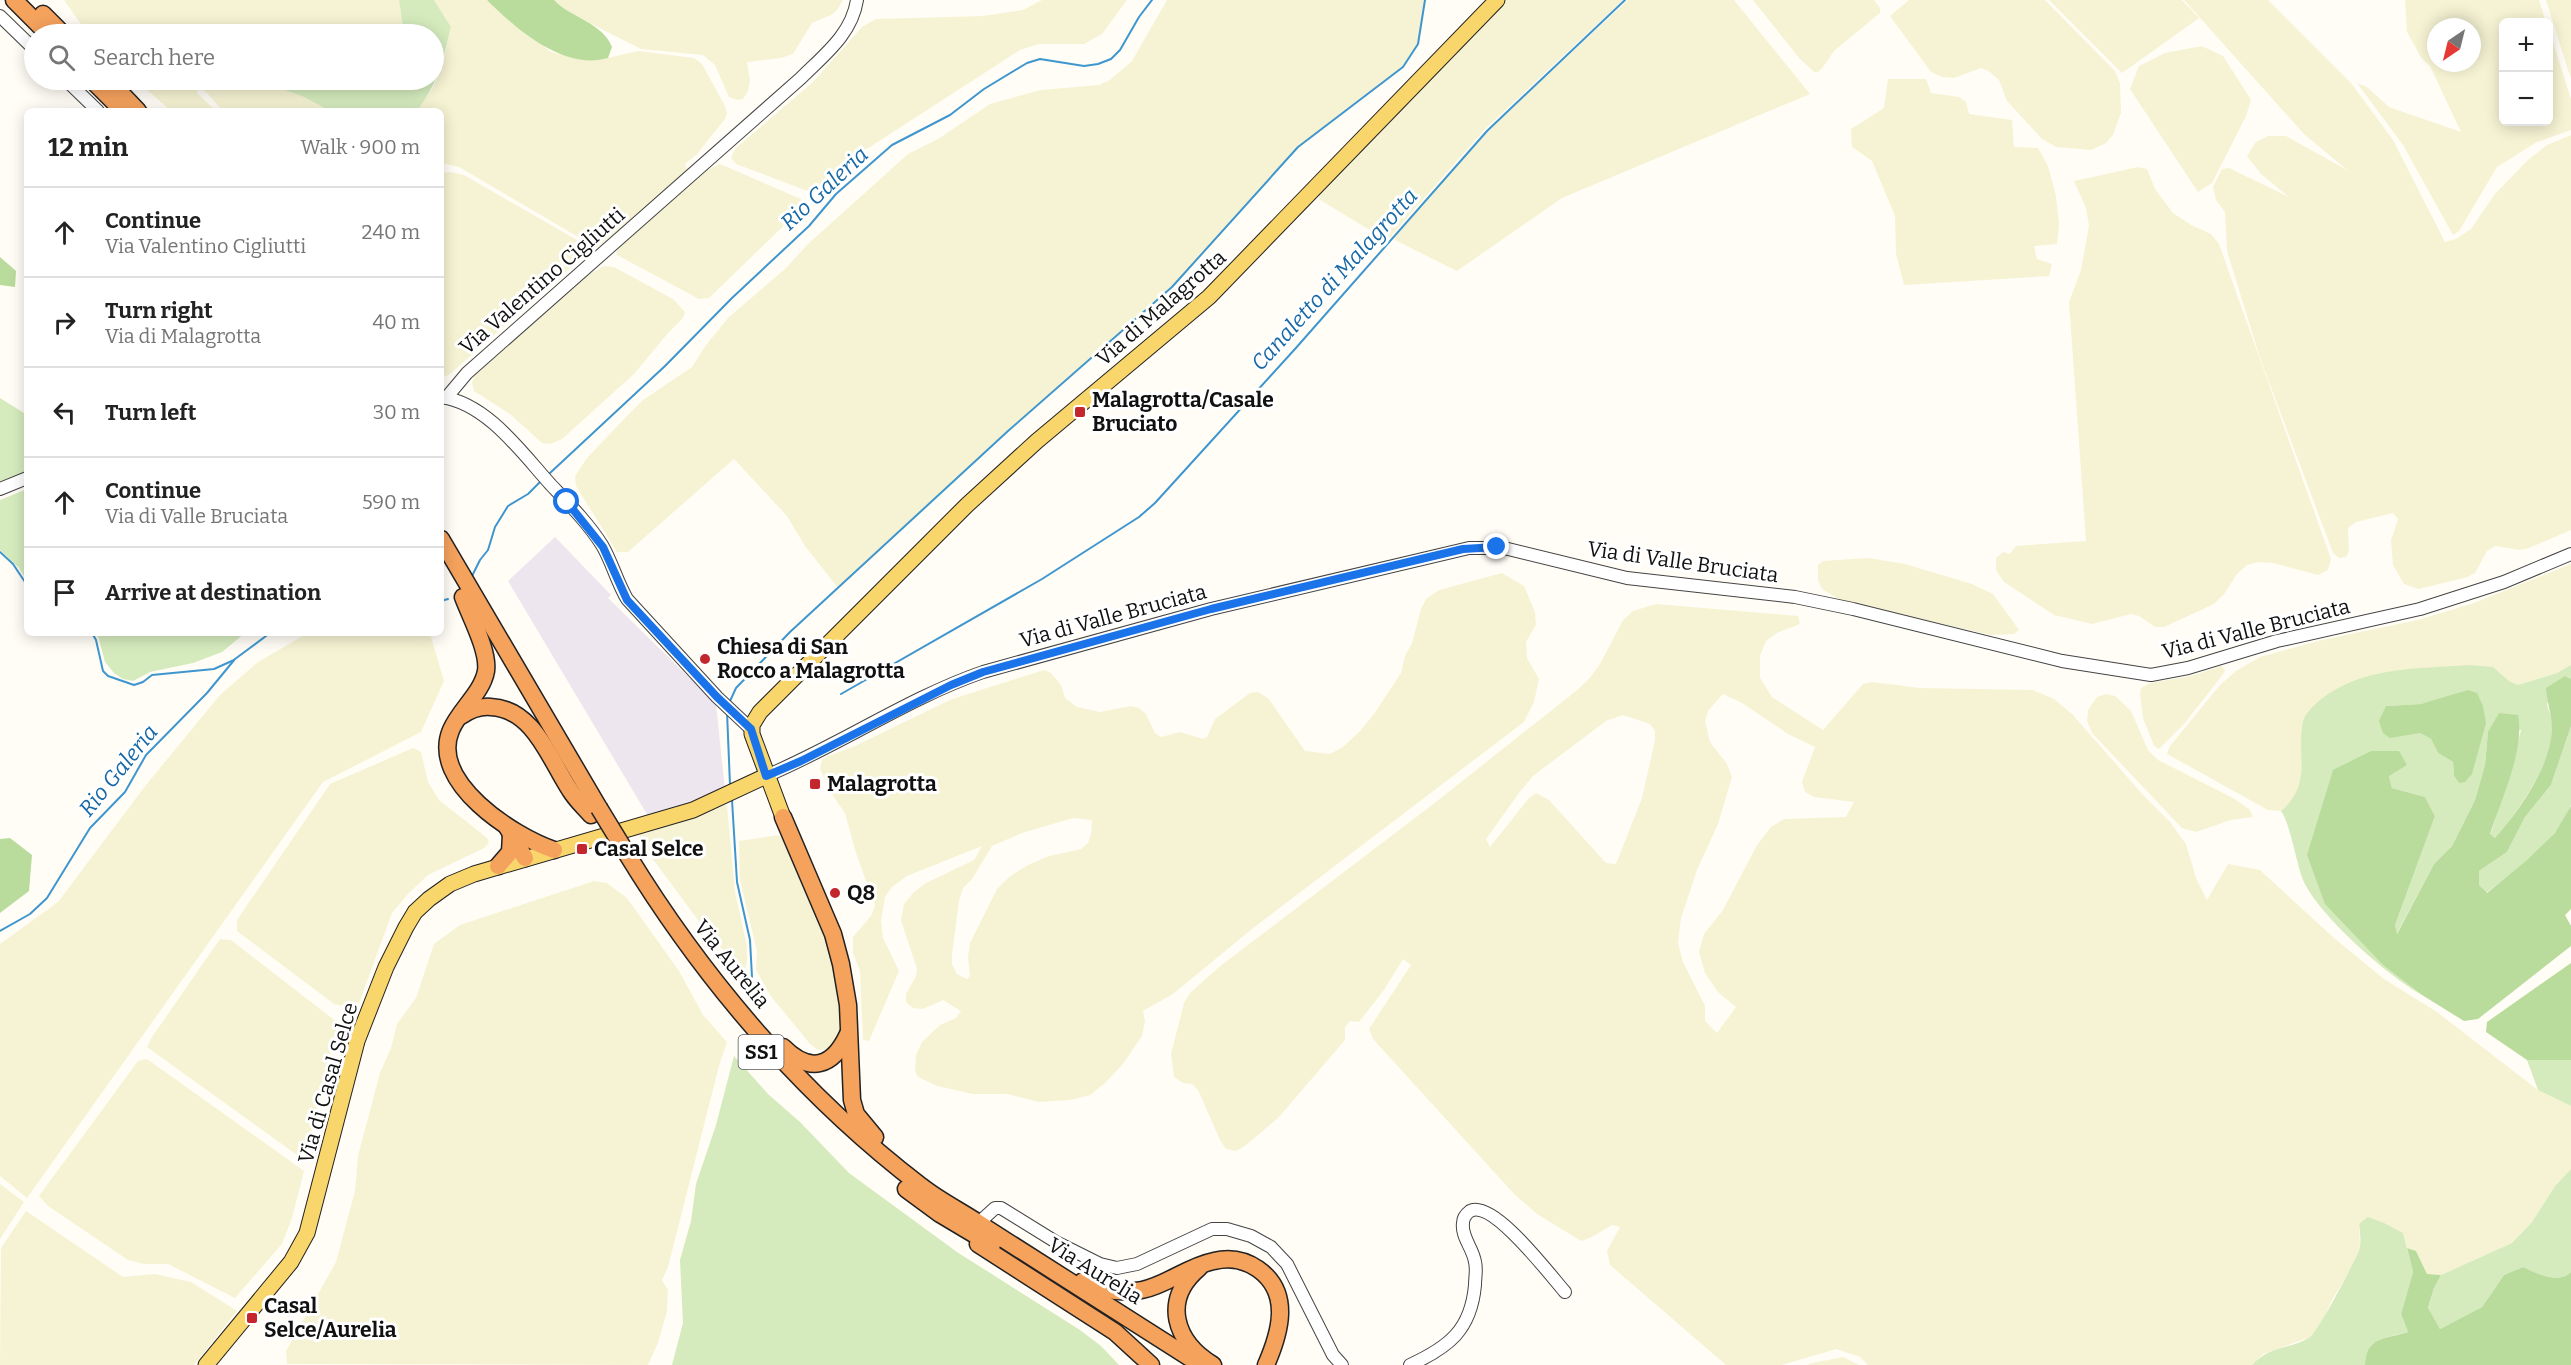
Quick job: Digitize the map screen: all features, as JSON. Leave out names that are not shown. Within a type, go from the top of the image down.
[{"type":"highway","points":[[14,0],[38,24]]},
{"type":"highway","points":[[30,0],[55,24]]},
{"type":"highway","points":[[41,0],[59,24]]},
{"type":"highway","points":[[102,90],[120,108]]},
{"type":"highway","points":[[118,90],[135,108]]},
{"type":"highway","name":"Via Aurelia","points":[[444,551],[480,606],[595,811]]},
{"type":"highway","name":"Via Aurelia","points":[[444,553],[463,597],[684,959],[757,1048],[854,1146],[908,1191],[940,1214],[1181,1365]]},
{"type":"highway","points":[[463,597],[482,646],[486,669],[482,682],[451,731],[447,755],[452,771],[464,788],[526,846],[525,858]]},
{"type":"highway","points":[[457,720],[472,709],[486,707],[503,709],[523,719],[535,733],[571,792],[595,811]]},
{"type":"highway","points":[[783,817],[833,934],[841,964],[850,1031],[850,1086],[856,1114],[865,1127],[897,1158],[906,1174]]},
{"type":"highway","points":[[512,831],[554,850]]},
{"type":"highway","points":[[498,866],[510,852],[512,831]]},
{"type":"highway","name":"Via Aurelia","points":[[622,856],[715,981],[812,1091],[906,1174],[924,1188],[1201,1365]]},
{"type":"highway","points":[[715,981],[745,1007],[788,1051],[804,1062],[813,1064],[832,1059],[839,1052],[850,1031]]},
{"type":"highway","points":[[924,1188],[940,1189],[1072,1275],[1094,1286],[1110,1290],[1129,1292],[1147,1289],[1209,1262],[1230,1259],[1246,1262],[1262,1271],[1276,1287],[1280,1301],[1280,1323],[1267,1363]]},
{"type":"highway","points":[[940,1214],[965,1235],[1115,1332],[1151,1365]]},
{"type":"highway","points":[[1209,1262],[1198,1268],[1186,1283],[1178,1299],[1176,1312],[1180,1329],[1188,1343],[1214,1365]]},
{"type":"main road","name":"Via di Malagrotta","points":[[751,729],[760,712],[967,505],[1038,441],[1209,297],[1497,0]]},
{"type":"main road","points":[[751,729],[766,776],[783,817]]},
{"type":"main road","name":"Via di Casal Selce","points":[[206,1365],[291,1262],[307,1233],[357,1041],[386,967],[406,927],[422,906],[450,884],[498,866],[693,810],[766,776]]},
{"type":"street","name":"Via Valentino Cigliutti","points":[[751,729],[717,697],[627,600],[603,547],[530,461],[484,416],[460,402],[444,397],[467,373],[801,78],[843,35],[853,15],[857,0]]},
{"type":"street","points":[[0,16],[24,39]]},
{"type":"street","points":[[76,90],[95,108]]},
{"type":"street","points":[[0,489],[24,479]]},
{"type":"street","name":"Via di Valle Bruciata","points":[[766,776],[801,761],[951,685],[983,672],[1211,609],[1470,548],[1504,548],[1627,578],[1795,597],[2062,660],[2151,675],[2188,668],[2277,641],[2420,609],[2504,582],[2571,554]]},
{"type":"street","points":[[984,1218],[1000,1207],[1060,1244],[1100,1263],[1119,1269],[1137,1264],[1212,1229],[1227,1229],[1251,1236],[1271,1247],[1287,1264],[1333,1355],[1342,1365]]},
{"type":"street","points":[[1410,1365],[1450,1342],[1462,1328],[1469,1313],[1474,1295],[1476,1264],[1463,1226],[1465,1216],[1470,1211],[1482,1210],[1498,1219],[1564,1292]]},
{"type":"shaded area","points":[[64,0],[399,0],[403,24],[81,24]]},
{"type":"shaded area","points":[[434,0],[487,0],[551,52],[578,59],[603,59],[639,51],[694,58],[702,64],[727,113],[725,119],[697,154],[685,164],[688,170],[597,248],[459,167],[444,164],[444,108],[419,108],[432,90],[444,90],[444,58],[451,27]]},
{"type":"shaded area","points":[[554,0],[843,0],[831,15],[812,23],[793,54],[781,58],[747,62],[750,81],[748,91],[743,99],[737,100],[729,97],[715,65],[703,55],[641,49],[562,9]]},
{"type":"shaded area","points":[[1042,0],[1127,0],[1102,34],[1084,44],[1039,44],[1020,50],[856,156],[818,189],[810,192],[736,164],[731,158],[735,149],[813,82],[862,27],[876,19],[983,16],[1023,10]]},
{"type":"shaded area","points":[[1167,0],[1425,0],[1418,44],[1403,67],[1298,147],[1172,287],[1008,431],[838,588],[805,546],[787,516],[734,459],[628,552],[617,552],[576,486],[575,476],[587,458],[624,419],[643,400],[692,367],[706,345],[729,317],[785,269],[808,244],[908,154],[938,139],[990,104],[1041,90],[1099,85],[1110,80],[1132,61]]},
{"type":"shaded area","points":[[1504,0],[1623,0],[1485,129],[1390,237],[1383,238],[1320,200],[1318,193]]},
{"type":"shaded area","points":[[1628,0],[1734,0],[1810,94],[1562,198],[1457,271],[1395,240],[1397,232],[1487,131]]},
{"type":"shaded area","points":[[1753,0],[1874,0],[1880,8],[1880,13],[1834,51],[1818,72],[1814,72],[1799,58]]},
{"type":"shaded area","points":[[1909,0],[2045,0],[2115,71],[2120,83],[2121,113],[2113,135],[2106,143],[2091,150],[2056,147],[2042,139],[2007,101],[1999,80],[1990,72],[1981,68],[1954,78],[1942,77],[1931,72],[1890,16]]},
{"type":"shaded area","points":[[2049,0],[2182,0],[2199,18],[2122,73]]},
{"type":"shaded area","points":[[2184,0],[2268,0],[2351,83],[2393,140],[2445,242],[2456,239],[2471,229],[2495,194],[2529,159],[2547,145],[2571,135],[2571,530],[2529,548],[2519,550],[2495,546],[2487,551],[2475,573],[2468,577],[2418,589],[2404,584],[2393,565],[2391,540],[2398,519],[2393,513],[2356,522],[2348,528],[2349,551],[2346,557],[2339,558],[2333,553],[2260,358],[2227,251],[2225,212],[2216,200],[2213,187],[2222,169],[2229,168],[2289,197],[2261,174],[2247,156],[2256,142],[2268,136],[2286,136],[2347,170],[2304,134]]},
{"type":"shaded area","points":[[2405,0],[2539,0],[2545,18],[2499,18],[2499,126],[2553,126],[2553,42],[2571,99],[2571,130],[2537,142],[2497,167],[2459,231],[2453,235],[2403,145],[2357,83],[2367,87],[2389,107],[2461,132],[2433,72],[2481,72],[2481,18],[2427,18],[2427,63],[2422,59],[2407,32]]},
{"type":"shaded area","points":[[2546,0],[2571,0],[2571,78],[2553,18]]},
{"type":"shaded area","points":[[2202,46],[2223,56],[2251,100],[2246,116],[2212,183],[2198,192],[2130,89],[2139,66],[2165,53]]},
{"type":"shaded area","points":[[1888,79],[1926,79],[1931,93],[1959,97],[1966,102],[1969,114],[2012,120],[2014,147],[2038,148],[2048,166],[2056,196],[2059,225],[2057,244],[2034,246],[2037,259],[2052,264],[2049,276],[1904,285],[1896,254],[1895,216],[1872,161],[1852,147],[1851,129],[1884,108]]},
{"type":"shaded area","points":[[147,90],[197,90],[197,93],[213,108],[168,108]]},
{"type":"shaded area","points":[[202,90],[284,90],[324,108],[220,108]]},
{"type":"shaded area","points":[[720,164],[801,199],[801,209],[709,298],[699,299],[617,255],[617,248],[705,171]]},
{"type":"shaded area","points":[[2138,167],[2147,169],[2155,189],[2173,213],[2211,234],[2219,244],[2331,559],[2328,570],[2318,575],[2273,563],[2258,562],[2247,565],[2237,574],[2224,594],[2214,604],[2164,627],[2155,627],[2139,616],[2131,614],[2092,624],[2054,615],[2004,582],[1996,570],[1996,558],[2003,552],[2010,554],[2016,546],[2086,541],[2069,302],[2081,270],[2089,226],[2086,208],[2074,181]]},
{"type":"shaded area","points":[[444,173],[464,175],[584,244],[586,249],[579,260],[450,374],[444,377]]},
{"type":"shaded area","points":[[604,266],[614,267],[673,299],[685,312],[683,318],[634,374],[562,439],[550,444],[542,443],[510,414],[474,391],[472,383],[475,374],[590,274]]},
{"type":"shaded area","points":[[555,537],[611,595],[608,598],[716,704],[725,790],[648,816],[508,581]]},
{"type":"shaded area","points":[[1868,558],[1905,564],[1972,584],[1993,594],[2019,630],[2014,634],[1991,635],[1844,602],[1822,589],[1818,580],[1818,565],[1823,561]]},
{"type":"shaded area","points":[[2571,564],[2571,665],[2557,673],[2518,685],[2509,681],[2493,667],[2303,719],[2301,777],[2298,791],[2292,802],[2281,811],[2268,810],[2167,754],[2170,746],[2220,685],[2236,671],[2260,657],[2322,640],[2418,620],[2474,603]]},
{"type":"shaded area","points":[[1502,573],[1524,586],[1535,612],[1536,625],[1526,642],[1527,658],[1539,679],[1534,702],[1524,722],[1252,929],[1173,994],[1143,1011],[1145,1021],[1142,1036],[1123,1064],[1090,1095],[1070,1100],[1039,1102],[1007,1094],[973,1094],[937,1086],[918,1077],[915,1071],[916,1055],[922,1042],[940,1025],[956,1018],[961,1011],[943,1000],[923,1009],[913,1008],[906,1002],[906,994],[916,976],[917,969],[901,920],[904,904],[926,883],[974,860],[982,846],[907,876],[892,887],[885,897],[881,921],[883,938],[899,971],[869,1041],[863,1040],[860,971],[853,953],[853,937],[871,916],[875,906],[856,853],[845,813],[831,793],[820,769],[822,760],[952,699],[1044,670],[1051,673],[1061,685],[1065,698],[1077,707],[1100,712],[1131,706],[1139,708],[1146,714],[1155,733],[1161,737],[1180,732],[1203,739],[1207,737],[1215,719],[1250,693],[1258,692],[1268,698],[1305,751],[1330,754],[1343,747],[1374,714],[1401,673],[1426,599],[1439,590]],"holes":[[[1073,818],[1092,820],[1088,843],[1081,849],[1049,856],[1028,865],[1009,877],[997,889],[970,943],[968,957],[970,976],[967,979],[957,974],[952,964],[952,954],[959,901],[963,888],[972,879],[992,846],[1022,833]]]},
{"type":"shaded area","points":[[1656,604],[1798,616],[1800,624],[1777,633],[1766,641],[1760,656],[1760,678],[1772,697],[1823,730],[1863,684],[1872,682],[1920,688],[2033,690],[2054,699],[2072,714],[2170,822],[2186,844],[2196,878],[2207,900],[2228,864],[2260,870],[2334,938],[2384,979],[2437,1012],[2538,1090],[2571,1106],[2571,1169],[2555,1186],[2532,1222],[2512,1243],[2441,1275],[2427,1274],[2416,1251],[2407,1248],[2403,1233],[2359,1224],[2360,1247],[2319,1329],[2310,1337],[2263,1354],[2252,1365],[1868,1365],[1860,1357],[1836,1349],[1782,1365],[1726,1365],[1610,1265],[1607,1251],[1620,1227],[1612,1225],[1581,1241],[1537,1214],[1515,1195],[1373,1039],[1369,1029],[1411,965],[1403,959],[1384,990],[1359,1022],[1350,1021],[1345,1027],[1345,1040],[1279,1117],[1245,1146],[1236,1151],[1226,1149],[1198,1090],[1192,1084],[1183,1083],[1174,1077],[1171,1054],[1184,1003],[1190,993],[1219,967],[1432,805],[1576,691],[1600,664],[1623,620],[1633,611]],"holes":[[[1723,694],[1742,703],[1788,734],[1815,747],[1802,782],[1805,792],[1814,797],[1854,802],[1846,817],[1784,819],[1771,827],[1757,845],[1723,910],[1704,934],[1699,952],[1705,973],[1718,992],[1736,1007],[1717,1033],[1705,1021],[1705,1006],[1683,962],[1678,943],[1681,918],[1697,870],[1718,824],[1732,777],[1727,764],[1710,742],[1705,721],[1708,711]],[[1623,715],[1650,724],[1655,731],[1655,740],[1642,798],[1616,864],[1606,863],[1549,800],[1536,793],[1529,798],[1490,847],[1486,839],[1533,776],[1606,721]]]},
{"type":"shaded area","points":[[303,636],[430,636],[444,681],[421,732],[323,782],[27,1198],[0,1176],[0,944],[58,902],[146,785],[220,695],[258,662]]},
{"type":"shaded area","points":[[2221,666],[2225,670],[2224,673],[2184,724],[2159,749],[2154,746],[2143,718],[2141,688],[2150,683],[2191,676]]},
{"type":"shaded area","points":[[2106,694],[2115,696],[2131,711],[2148,750],[2158,760],[2233,798],[2249,809],[2253,817],[2231,820],[2196,832],[2182,828],[2092,733],[2087,721],[2088,710],[2097,697]]},
{"type":"shaded area","points":[[413,748],[421,752],[428,782],[439,800],[487,838],[489,843],[484,848],[428,875],[408,894],[392,913],[357,1009],[334,1004],[237,931],[237,920],[330,784]]},
{"type":"shaded area","points":[[722,804],[727,806],[735,892],[747,946],[747,962],[745,969],[741,972],[695,916],[638,839],[641,833]]},
{"type":"shaded area","points":[[778,835],[784,840],[828,936],[837,967],[843,1033],[833,1049],[818,1050],[810,1044],[770,995],[756,970],[757,951],[740,880],[739,841]]},
{"type":"shaded area","points":[[594,881],[607,883],[627,898],[679,971],[703,1015],[727,1042],[668,1267],[662,1280],[668,1290],[667,1311],[658,1343],[648,1365],[287,1364],[286,1351],[336,1262],[355,1191],[358,1156],[380,1073],[391,1048],[397,1024],[416,998],[434,944],[460,925]]},
{"type":"shaded area","points":[[220,939],[231,940],[338,1023],[304,1160],[147,1047]]},
{"type":"shaded area","points":[[147,1059],[304,1171],[292,1218],[282,1244],[235,1298],[168,1264],[144,1264],[128,1260],[48,1206],[39,1196],[138,1061]]},
{"type":"shaded area","points":[[0,1184],[24,1202],[0,1239]]},
{"type":"shaded area","points":[[26,1211],[123,1277],[155,1274],[191,1282],[237,1311],[194,1365],[0,1365],[1,1248]]},
{"type":"shaded area","points":[[1843,1357],[1859,1365],[1807,1365],[1813,1363]]},
{"type":"green space","points":[[399,0],[434,0],[451,27],[444,54],[444,24],[403,24]]},
{"type":"green space","points":[[487,0],[554,0],[601,32],[612,47],[608,58],[591,60],[558,53],[526,35]]},
{"type":"green space","points":[[284,90],[430,90],[419,108],[324,108]]},
{"type":"green space","points":[[0,257],[16,271],[15,287],[0,285]]},
{"type":"green space","points":[[0,398],[24,413],[24,473],[0,483]]},
{"type":"green space","points":[[24,490],[24,576],[19,568],[0,550],[0,500]]},
{"type":"green space","points":[[98,636],[241,636],[222,652],[193,663],[150,672],[133,681],[123,679],[114,673],[105,662]]},
{"type":"green space","points":[[2469,665],[2493,667],[2509,681],[2518,685],[2557,673],[2571,665],[2571,679],[2565,676],[2547,704],[2552,724],[2551,740],[2541,770],[2533,786],[2496,838],[2490,835],[2511,771],[2521,730],[2488,732],[2485,765],[2475,800],[2452,846],[2434,864],[2396,935],[2395,925],[2435,816],[2425,797],[2392,788],[2389,776],[2371,751],[2372,951],[2384,966],[2422,995],[2391,974],[2356,944],[2311,894],[2303,880],[2281,811],[2291,801],[2300,780],[2303,721],[2320,700],[2337,689],[2372,675],[2410,669]],"holes":[[[2437,701],[2459,783],[2454,776],[2453,762],[2438,753],[2431,739],[2386,706]]]},
{"type":"green space","points":[[2565,676],[2571,679],[2571,726],[2551,785],[2525,817],[2507,852],[2479,871],[2479,885],[2487,893],[2527,860],[2555,833],[2571,806],[2571,909],[2565,915],[2571,926],[2571,946],[2478,1019],[2464,1021],[2422,995],[2384,966],[2325,904],[2307,855],[2333,770],[2371,751],[2399,751],[2407,765],[2389,776],[2392,788],[2425,797],[2435,816],[2395,925],[2397,934],[2434,864],[2452,846],[2475,800],[2485,765],[2488,732],[2499,713],[2518,715],[2519,729],[2511,775],[2490,834],[2495,838],[2523,802],[2546,759],[2552,730],[2546,688]]},
{"type":"green space","points":[[2468,690],[2477,693],[2483,706],[2486,723],[2472,774],[2465,782],[2459,783],[2454,776],[2453,762],[2438,753],[2431,739],[2420,733],[2390,738],[2383,733],[2379,721],[2386,706],[2421,704]]},
{"type":"green space","points":[[2571,726],[2571,804],[2567,816],[2548,841],[2486,893],[2479,885],[2479,871],[2507,852],[2525,817],[2551,785]]},
{"type":"green space","points":[[10,838],[32,855],[29,891],[0,913],[0,839]]},
{"type":"green space","points":[[2571,963],[2571,1060],[2527,1060],[2486,1032],[2487,1022]]},
{"type":"green space","points":[[734,1056],[768,1094],[800,1122],[849,1173],[957,1252],[1080,1330],[1101,1346],[1119,1365],[672,1365],[683,1323],[680,1260],[691,1221],[696,1184],[716,1125]]},
{"type":"green space","points":[[2527,1060],[2571,1060],[2571,1106],[2538,1090]]},
{"type":"green space","points":[[2571,1169],[2571,1272],[2566,1276],[2554,1278],[2523,1267],[2504,1275],[2482,1307],[2440,1329],[2428,1309],[2434,1288],[2441,1275],[2512,1243],[2532,1222],[2555,1186]]},
{"type":"green space","points":[[2368,1217],[2403,1233],[2413,1272],[2401,1314],[2408,1332],[2379,1340],[2373,1344],[2366,1356],[2365,1365],[2252,1365],[2259,1358],[2274,1350],[2303,1341],[2314,1332],[2358,1254],[2359,1224]]},
{"type":"green space","points":[[2407,1248],[2416,1251],[2427,1274],[2441,1275],[2428,1308],[2440,1329],[2482,1307],[2504,1275],[2523,1267],[2554,1278],[2566,1276],[2571,1272],[2571,1365],[2365,1365],[2366,1356],[2373,1344],[2379,1340],[2408,1332],[2401,1314],[2413,1272]]},
{"type":"waterway","name":"Rio Galeria","points":[[550,473],[665,366],[732,298],[809,226],[836,194],[892,145],[950,115],[984,89],[1027,63],[1040,59],[1084,66],[1111,59],[1120,50],[1152,0]]},
{"type":"waterway","points":[[730,701],[736,688],[790,632],[1008,431],[1172,287],[1298,147],[1403,67],[1418,44],[1425,0]]},
{"type":"waterway","name":"Canaletto di Malagrotta","points":[[841,694],[1042,579],[1139,517],[1155,503],[1295,349],[1487,131],[1625,0]]},
{"type":"waterway","name":"Rio Galeria","points":[[472,576],[488,550],[495,527],[508,506],[528,494],[540,482]]},
{"type":"waterway","points":[[0,552],[13,564],[24,580]]},
{"type":"waterway","name":"Rio Galeria","points":[[444,600],[448,599]]},
{"type":"waterway","points":[[94,636],[103,671],[108,676],[134,685],[152,675],[214,669],[234,660]]},
{"type":"waterway","name":"Rio Galeria","points":[[0,931],[30,914],[47,898],[90,828],[125,792],[146,755],[207,693],[235,659],[266,636]]},
{"type":"waterway","points":[[727,712],[730,785]]},
{"type":"waterway","points":[[732,800],[737,882],[750,940],[752,977]]},
{"type":"place","name":"Malagrotta/Casale Bruciato","points":[[1080,412]]},
{"type":"place","name":"Chiesa di San Rocco a Malagrotta","points":[[705,659]]},
{"type":"place","name":"Malagrotta","points":[[815,784]]},
{"type":"place","name":"Casal Selce","points":[[582,849]]},
{"type":"place","name":"Q8","points":[[835,893]]},
{"type":"place","name":"Casal Selce/Aurelia","points":[[252,1318]]},
{"type":"route","points":[[567,502],[603,547],[627,600],[717,697],[751,729],[766,776],[801,761],[951,685],[983,672],[1211,609],[1463,549],[1497,547]]}]
